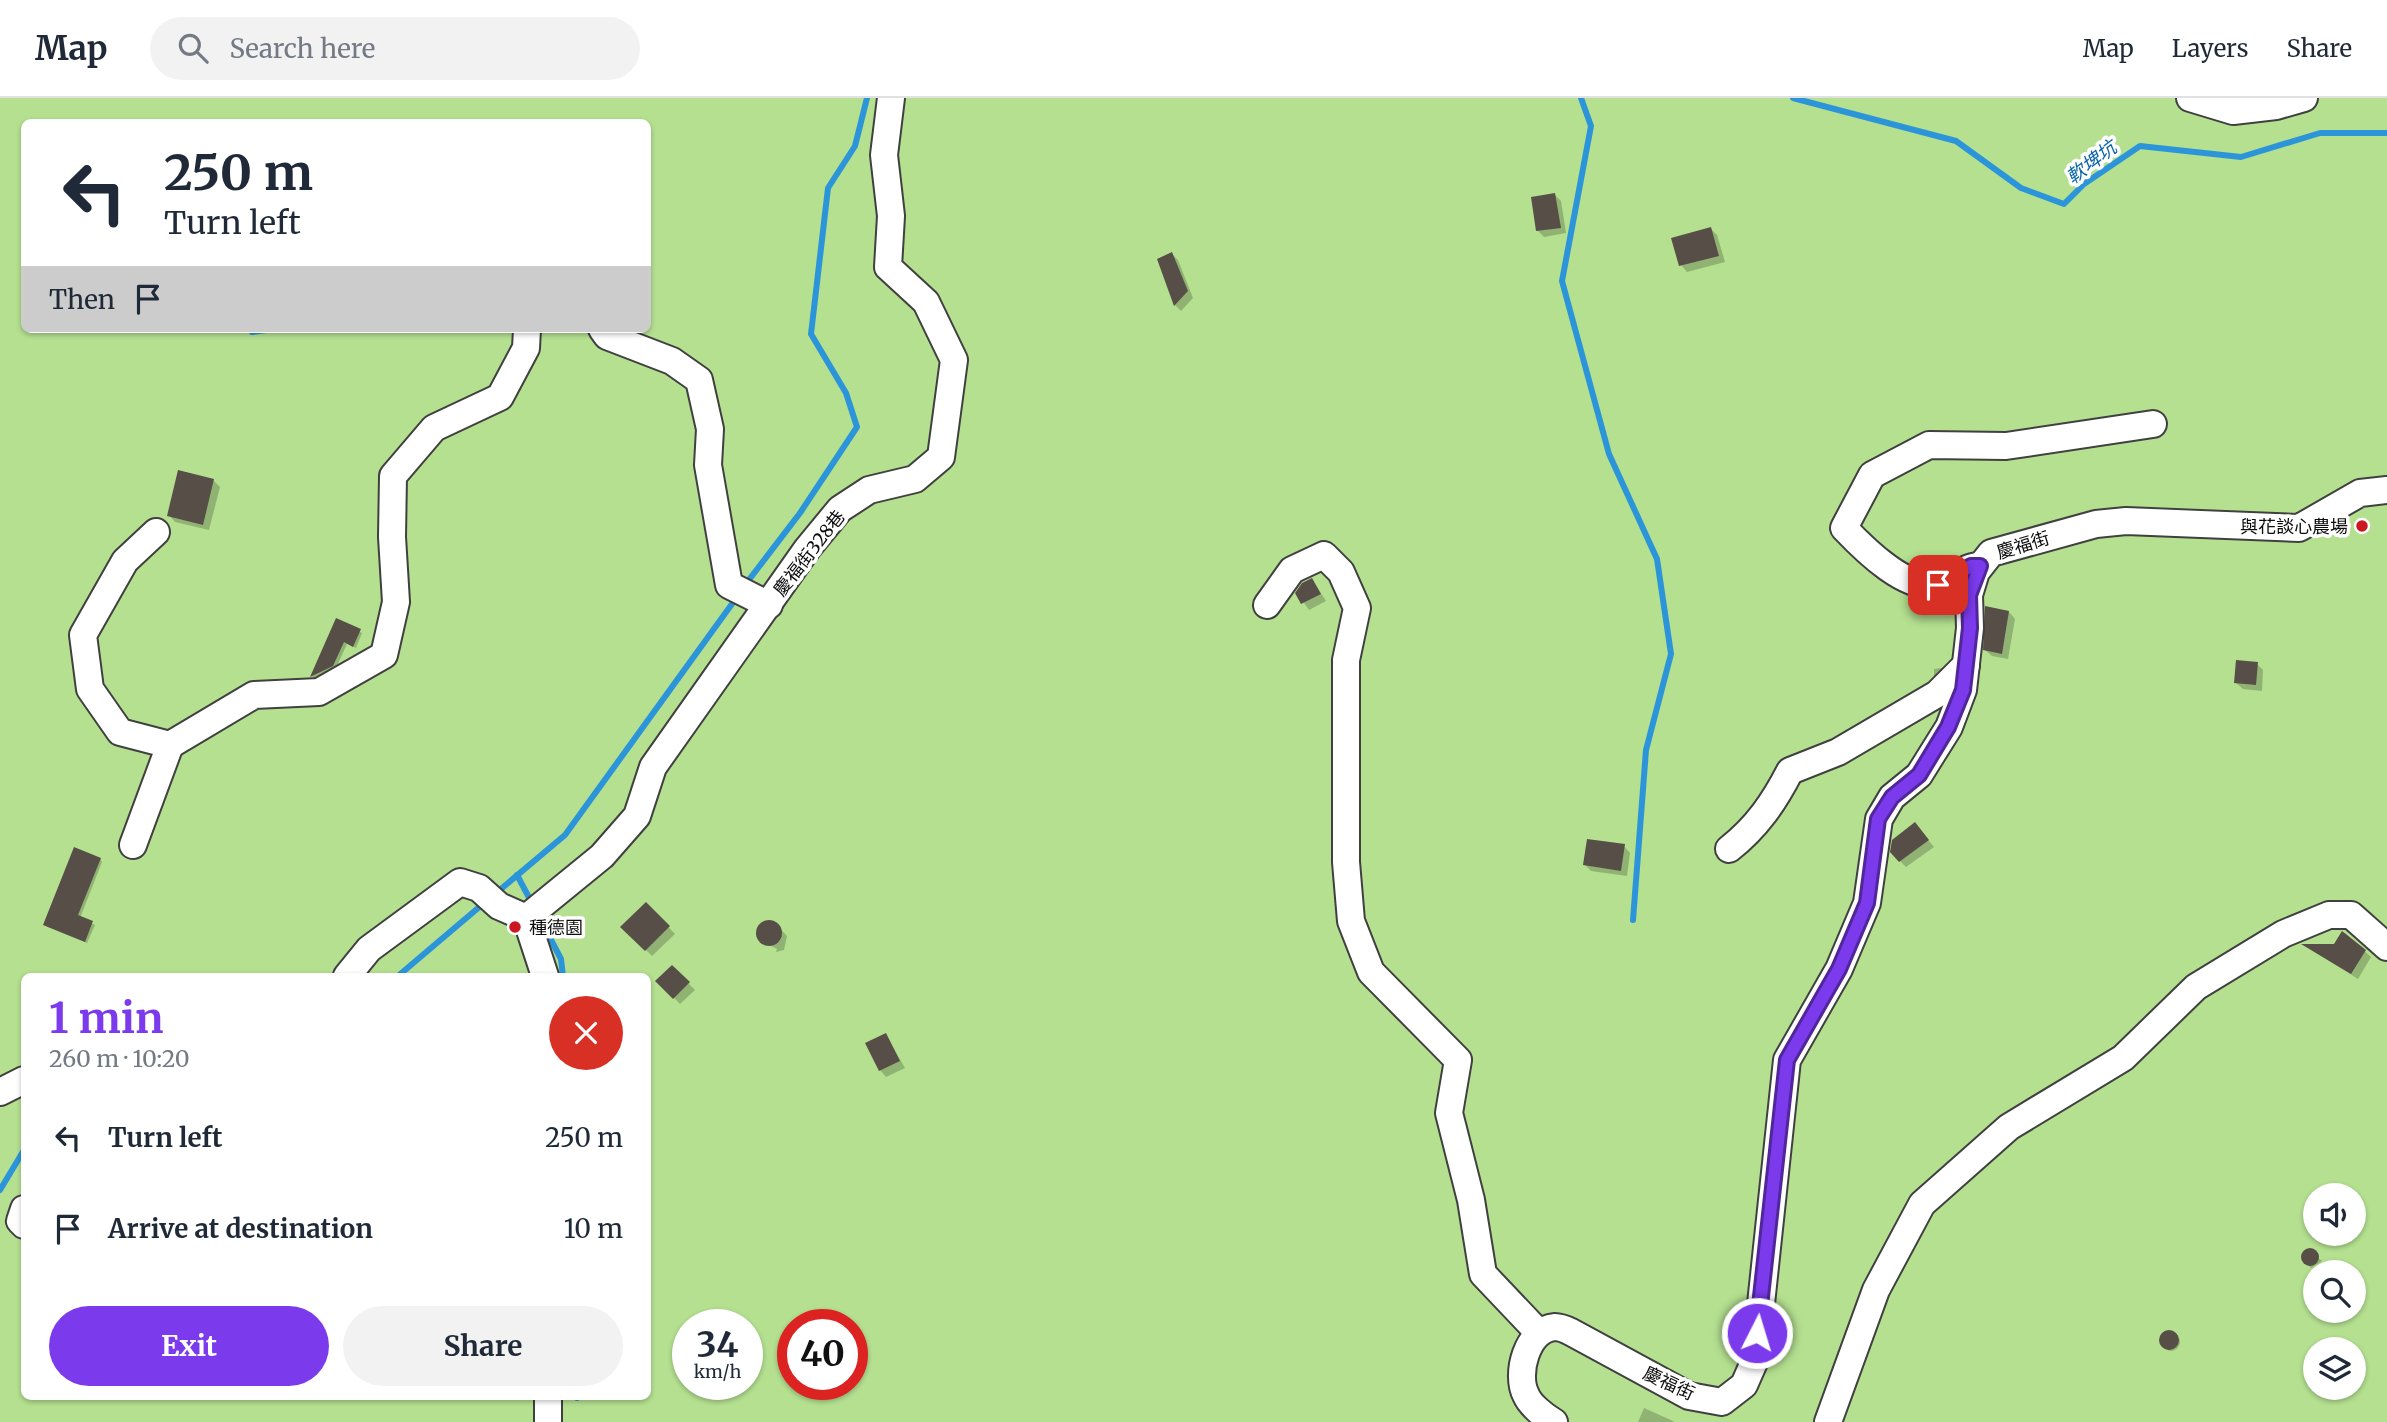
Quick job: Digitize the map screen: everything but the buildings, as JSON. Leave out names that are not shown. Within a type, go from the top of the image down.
[{"type":"street","name":"慶福街328巷","points":[[533,914],[602,856],[637,816],[653,767],[761,601],[840,509],[869,490],[915,479],[941,457],[954,360],[926,302],[888,267],[891,216],[884,155],[891,98]]},
{"type":"street","points":[[2190,98],[2233,111],[2276,106],[2304,98]]},
{"type":"street","points":[[133,845],[170,744],[254,695],[319,692],[384,654],[396,601],[392,537],[393,476],[433,428],[500,397],[526,348],[527,333]]},
{"type":"street","points":[[605,333],[607,336],[672,361],[699,380],[710,429],[708,465],[729,585],[761,601]]},
{"type":"street","points":[[1980,566],[1971,566],[1938,585],[1911,581],[1871,556],[1844,528],[1871,475],[1929,445],[2006,446],[2153,424]]},
{"type":"street","name":"慶福街","points":[[1539,1333],[1555,1327],[1571,1332],[1689,1396],[1722,1402],[1744,1385],[1755,1360],[1787,1060],[1839,969],[1867,903],[1878,819],[1892,797],[1919,775],[1948,727],[1963,690],[1969,595],[1980,566],[1991,553],[2096,524],[2126,521],[2299,528],[2360,493],[2387,490]]},
{"type":"street","points":[[156,532],[125,561],[83,635],[90,689],[120,732],[170,744]]},
{"type":"street","points":[[1267,606],[1292,570],[1324,555],[1341,572],[1357,608],[1346,660],[1345,836],[1351,921],[1371,972],[1458,1060],[1449,1112],[1471,1200],[1483,1274],[1539,1333],[1522,1360],[1522,1381],[1526,1397],[1554,1422]]},
{"type":"street","points":[[1729,849],[1745,837],[1771,807],[1790,771],[1838,752],[1937,694],[1966,665]]},
{"type":"street","points":[[349,973],[369,949],[460,882],[479,888],[499,906],[533,914],[544,973]]},
{"type":"street","points":[[1828,1422],[1876,1290],[1922,1204],[2009,1127],[2123,1058],[2196,987],[2283,934],[2329,915],[2351,915],[2387,947]]},
{"type":"street","points":[[0,1092],[21,1082]]},
{"type":"street","points":[[548,1400],[548,1422]]},
{"type":"green space","points":[[0,98],[2387,98],[2387,1422],[0,1422]]},
{"type":"waterway","points":[[745,585],[800,513],[857,427],[846,393],[811,334],[828,188],[855,146],[867,98]]},
{"type":"waterway","points":[[1581,98],[1591,126],[1562,281],[1609,454],[1657,559],[1671,654],[1646,750],[1633,920]]},
{"type":"waterway","name":"軟埤坑","points":[[1793,98],[1956,141],[2021,188],[2064,204],[2084,184],[2140,146],[2241,157],[2320,133],[2387,133]]},
{"type":"waterway","points":[[495,894],[565,835],[737,597]]},
{"type":"waterway","points":[[517,875],[533,905]]},
{"type":"waterway","points":[[402,973],[484,903]]},
{"type":"waterway","points":[[539,917],[561,959],[563,973]]},
{"type":"waterway","points":[[0,1190],[21,1155]]},
{"type":"place","name":"與花談心農場","points":[[2362,526]]},
{"type":"place","name":"種德園","points":[[515,927]]},
{"type":"route","points":[[1757,1333],[1787,1060],[1798,1036],[1839,969],[1867,903],[1878,819],[1892,797],[1919,775],[1948,727],[1963,690],[1970,628],[1969,595],[1980,566],[1971,566],[1938,585]]}]
